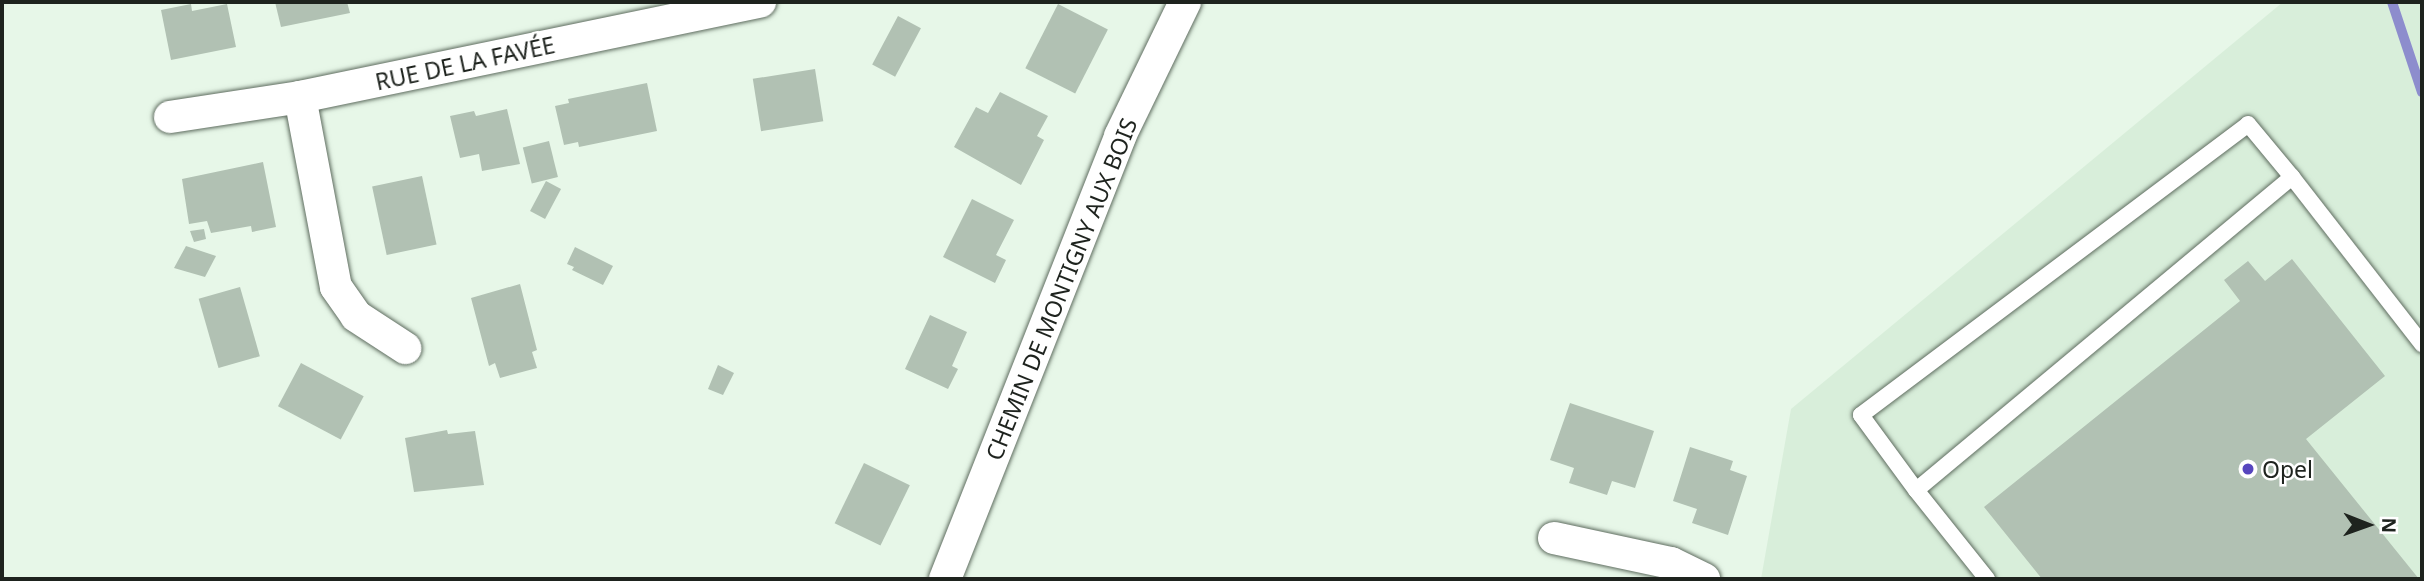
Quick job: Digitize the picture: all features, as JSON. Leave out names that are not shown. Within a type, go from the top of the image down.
[{"type":"street","name":"RUE DE LA FAVÉE","points":[[170,117],[300,97],[760,2]]},
{"type":"street","name":"CHEMIN DE MONTIGNY AUX BOIS","points":[[946,579],[1120,136],[1185,2]]},
{"type":"street","points":[[300,97],[336,287],[356,316],[405,348]]},
{"type":"street","points":[[1554,538],[1671,563],[1704,579]]},
{"type":"lane","points":[[1987,579],[1916,491],[1861,415],[2248,124],[2422,344]]},
{"type":"lane","points":[[1916,491],[2292,177]]},
{"type":"shaded area","points":[[2283,2],[2422,2],[2422,579],[1761,579],[1791,409]]},
{"type":"building","points":[[275,2],[347,2],[350,13],[281,27]]},
{"type":"building","points":[[191,4],[192,11],[227,4],[236,47],[171,60],[161,10]]},
{"type":"building","points":[[1058,4],[1108,29],[1075,94],[1025,68]]},
{"type":"building","points":[[898,16],[921,28],[895,77],[872,65]]},
{"type":"building","points":[[815,69],[823,121],[761,131],[753,79]]},
{"type":"building","points":[[647,83],[657,131],[579,147],[578,142],[564,145],[555,106],[569,103],[568,99]]},
{"type":"building","points":[[1000,92],[1048,116],[1037,136],[1044,140],[1021,185],[954,147],[976,107],[988,113]]},
{"type":"building","points":[[507,109],[520,164],[482,171],[479,154],[460,158],[450,116],[474,111],[476,116]]},
{"type":"building","points":[[549,141],[558,177],[532,183],[523,148]]},
{"type":"building","points":[[263,162],[276,227],[252,232],[251,226],[211,233],[207,221],[189,224],[182,179]]},
{"type":"building","points":[[422,176],[437,244],[387,255],[372,187]]},
{"type":"building","points":[[546,181],[561,189],[545,219],[530,211]]},
{"type":"building","points":[[972,199],[1014,220],[996,255],[1006,260],[995,283],[943,257]]},
{"type":"building","points":[[204,229],[206,239],[194,242],[190,231]]},
{"type":"building","points":[[186,246],[216,256],[205,277],[174,268]]},
{"type":"building","points":[[575,247],[613,266],[603,285],[572,270],[574,267],[567,264]]},
{"type":"building","points":[[2292,259],[2385,376],[2306,439],[2419,579],[2042,579],[1984,507],[2240,301],[2224,280],[2248,261],[2265,281]]},
{"type":"building","points":[[520,284],[537,350],[532,352],[537,368],[500,378],[495,363],[489,366],[471,298]]},
{"type":"building","points":[[240,287],[260,356],[219,368],[199,299]]},
{"type":"building","points":[[930,315],[967,332],[952,366],[958,369],[948,389],[905,369]]},
{"type":"building","points":[[301,363],[364,396],[341,440],[278,406]]},
{"type":"building","points":[[718,365],[734,373],[723,395],[708,389]]},
{"type":"building","points":[[1570,403],[1654,431],[1635,488],[1612,481],[1607,495],[1569,483],[1574,468],[1550,460]]},
{"type":"building","points":[[447,430],[448,434],[475,431],[484,485],[414,492],[405,438]]},
{"type":"building","points":[[1690,447],[1733,461],[1730,470],[1747,476],[1728,535],[1692,523],[1697,509],[1673,501]]},
{"type":"building","points":[[864,463],[910,485],[880,546],[835,523]]},
{"type":"waterway","points":[[2392,2],[2422,92]]},
{"type":"place","name":"Opel","points":[[2248,469]]}]
